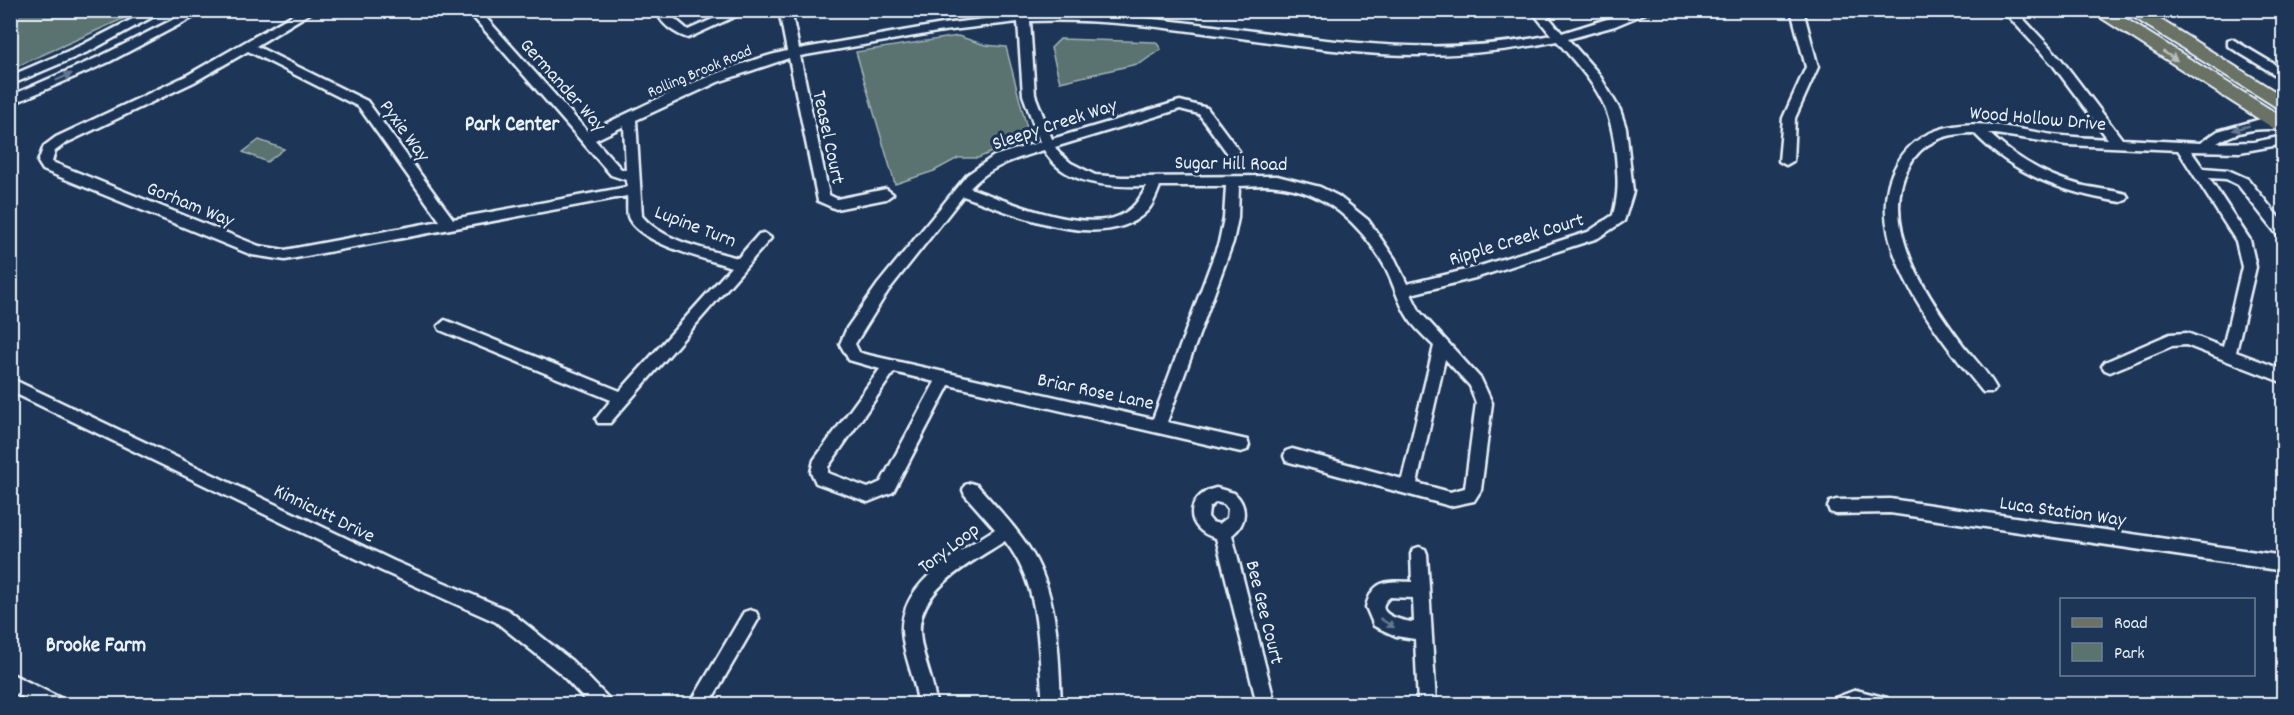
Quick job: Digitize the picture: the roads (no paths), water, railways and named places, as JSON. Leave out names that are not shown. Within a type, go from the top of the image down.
[{"type":"main road","points":[[2098,10],[2283,130]]},
{"type":"main road","points":[[2131,10],[2283,106]]},
{"type":"street","points":[[10,81],[86,48],[160,10]]},
{"type":"street","points":[[10,100],[105,59],[202,10]]},
{"type":"street","name":"Gorham Way","points":[[310,10],[249,47],[162,94],[61,140],[49,149],[45,162],[81,180],[270,254],[301,254],[632,184]]},
{"type":"street","name":"Germander Way","points":[[472,10],[616,172],[632,184]]},
{"type":"street","points":[[663,10],[663,15],[678,30],[688,34],[744,10]]},
{"type":"street","points":[[785,10],[794,54]]},
{"type":"street","name":"Ripple Creek Court","points":[[1401,291],[1475,273],[1593,236],[1619,218],[1626,192],[1620,128],[1605,92],[1536,10]]},
{"type":"street","name":"Rolling Brook Road","points":[[587,138],[729,73],[794,54],[931,28],[1023,14],[1116,19],[1341,48],[1388,51],[1462,51],[1561,38],[1648,10]]},
{"type":"street","points":[[1786,161],[1788,122],[1792,109],[1811,76],[1812,67],[1797,10]]},
{"type":"street","points":[[1988,10],[2013,13],[2057,62],[2118,143]]},
{"type":"street","points":[[1023,14],[1029,95],[1047,143]]},
{"type":"street","points":[[2232,43],[2283,76]]},
{"type":"street","name":"Pyxie Way","points":[[249,47],[363,104],[449,224]]},
{"type":"street","name":"Teasel Court","points":[[794,54],[823,198],[836,204],[886,194]]},
{"type":"street","name":"Sleepy Creek Way","points":[[863,316],[961,190],[972,178],[999,159],[1047,143],[1188,105],[1206,113],[1233,151]]},
{"type":"street","name":"Lupine Turn","points":[[630,118],[635,217],[646,230],[739,264]]},
{"type":"street","points":[[2204,146],[2223,134],[2261,123],[2283,130]]},
{"type":"street","points":[[1978,129],[2000,152],[2037,174],[2079,190],[2121,197]]},
{"type":"street","name":"Wood Hollow Drive","points":[[1988,388],[1934,316],[1900,248],[1893,226],[1890,206],[1893,187],[1908,156],[1926,139],[1951,130],[1978,129],[2082,142],[2204,146],[2234,150],[2283,130]]},
{"type":"street","name":"Sugar Hill Road","points":[[1047,143],[1054,156],[1066,166],[1092,179],[1122,182],[1268,180],[1299,185],[1333,199],[1363,222],[1378,242],[1414,315],[1476,382],[1482,393],[1484,403],[1473,490],[1468,496],[1450,499],[1292,456]]},
{"type":"street","points":[[2181,145],[2243,240],[2248,254],[2249,267],[2228,355]]},
{"type":"street","points":[[2198,172],[2228,175],[2243,182],[2283,234]]},
{"type":"street","name":"Briar Rose Lane","points":[[863,316],[848,337],[849,351],[862,359],[1158,426],[1226,242],[1231,218],[1233,180]]},
{"type":"street","name":"Sugar Hill Road","points":[[961,190],[1067,224],[1093,227],[1119,222],[1132,216],[1150,198],[1156,182]]},
{"type":"street","name":"Lupine Turn","points":[[604,419],[764,238]]},
{"type":"street","points":[[445,326],[622,398]]},
{"type":"street","points":[[2110,366],[2176,339],[2194,342],[2283,377]]},
{"type":"street","points":[[1408,486],[1441,346]]},
{"type":"street","points":[[891,365],[820,465],[819,472],[822,478],[868,495],[887,487],[945,378]]},
{"type":"street","name":"Kinnicutt Drive","points":[[10,384],[388,566],[502,616],[566,666],[601,705]]},
{"type":"street","points":[[1158,426],[1242,445]]},
{"type":"street","name":"Tory Loop","points":[[971,490],[1023,553],[1034,573],[1040,597],[1052,705]]},
{"type":"street","name":"Luca Station Way","points":[[1836,507],[1890,506],[2283,564]]},
{"type":"street","name":"Bee Gee Court","points":[[1222,530],[1266,705]]},
{"type":"street","name":"Tory Loop","points":[[927,705],[921,664],[911,623],[918,600],[929,586],[1006,531]]},
{"type":"street","points":[[1419,554],[1427,705]]},
{"type":"street","points":[[1420,590],[1387,589],[1377,597],[1374,603],[1377,617],[1389,627],[1422,631]]},
{"type":"street","points":[[699,705],[750,618]]},
{"type":"street","points":[[10,681],[53,705]]},
{"type":"street","points":[[1842,705],[1856,699],[1880,705]]},
{"type":"district","name":"Park Center","points":[[512,123]]},
{"type":"district","name":"Brooke Farm","points":[[96,644]]}]
